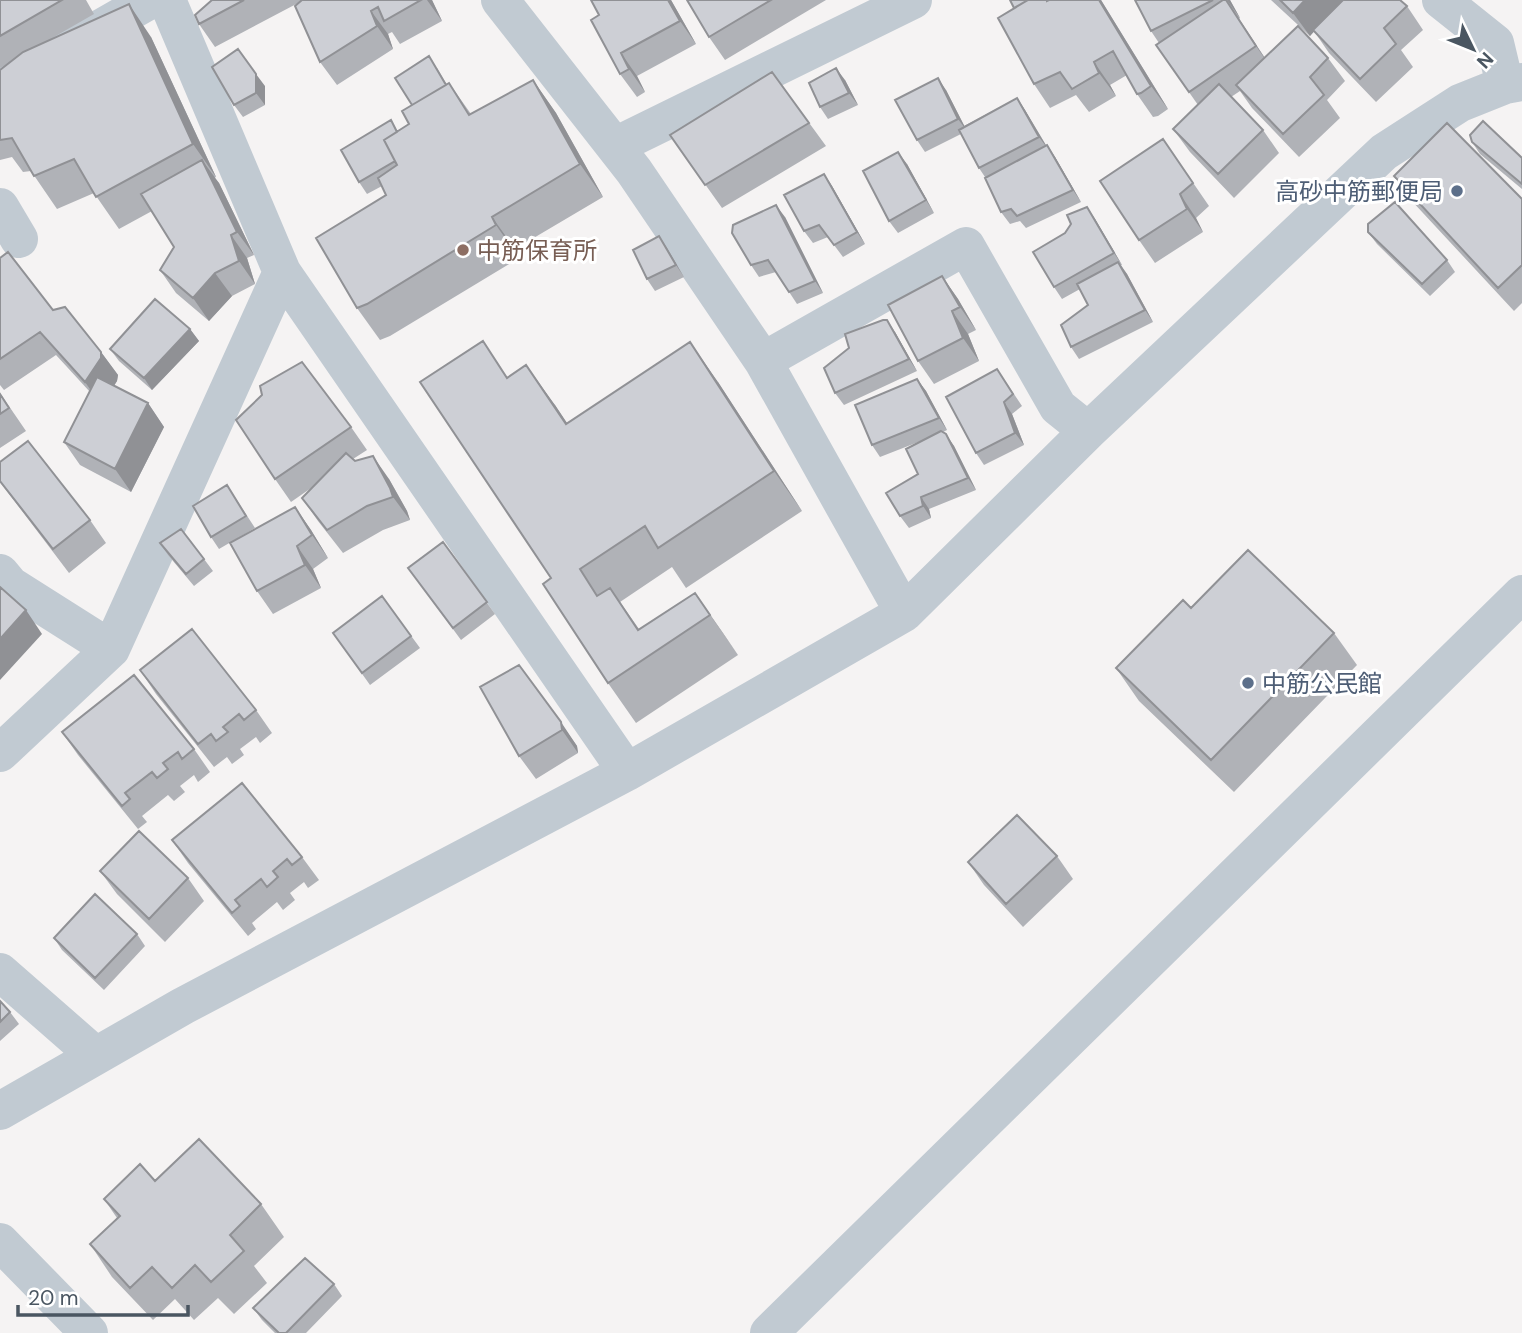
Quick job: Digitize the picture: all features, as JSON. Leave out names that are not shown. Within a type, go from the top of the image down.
[{"type":"street","points":[[0,86],[149,0]]},
{"type":"street","points":[[167,0],[282,272],[627,772]]},
{"type":"street","points":[[500,0],[634,171],[763,360],[904,613]]},
{"type":"street","points":[[615,146],[913,0]]},
{"type":"street","points":[[0,1111],[183,1006],[627,772],[904,613],[1088,432],[1384,152],[1460,103],[1514,83],[1496,43],[1441,0]]},
{"type":"street","points":[[763,360],[966,246],[1058,407],[1088,432]]},
{"type":"street","points":[[0,753],[111,649],[282,272]]},
{"type":"street","points":[[0,573],[10,585],[111,649]]},
{"type":"street","points":[[769,1333],[1522,594]]},
{"type":"street","points":[[0,972],[96,1056]]},
{"type":"street","points":[[0,1242],[89,1333]]},
{"type":"building","points":[[0,0],[62,0],[0,36]]},
{"type":"building","points":[[212,0],[244,0],[199,24],[195,15]]},
{"type":"building","points":[[302,0],[421,0],[384,21],[378,7],[371,11],[377,26],[320,62],[295,6]]},
{"type":"building","points":[[591,0],[668,0],[680,21],[621,53],[629,69],[620,74],[591,20],[599,15]]},
{"type":"building","points":[[687,0],[771,0],[709,37]]},
{"type":"building","points":[[1010,0],[1028,0],[1014,8]]},
{"type":"building","points":[[1028,0],[1099,0],[1151,86],[1137,94],[1113,51],[1094,62],[1099,73],[1072,89],[1060,72],[1034,84],[998,18]]},
{"type":"building","points":[[1135,0],[1213,0],[1151,31]]},
{"type":"building","points":[[1226,0],[1256,46],[1189,92],[1156,45]]},
{"type":"building","points":[[1280,0],[1305,0],[1293,13]]},
{"type":"building","points":[[1343,0],[1400,0],[1407,6],[1384,28],[1396,44],[1360,79],[1313,30]]},
{"type":"building","points":[[129,4],[193,144],[96,197],[74,159],[34,176],[12,138],[0,140],[0,70],[23,52]]},
{"type":"building","points":[[1298,26],[1328,58],[1310,77],[1324,95],[1283,134],[1236,85]]},
{"type":"building","points":[[238,49],[256,74],[256,93],[234,105],[212,67]]},
{"type":"building","points":[[429,56],[446,85],[412,105],[395,78]]},
{"type":"building","points":[[836,68],[849,93],[820,107],[809,83]]},
{"type":"building","points":[[772,72],[809,123],[705,185],[670,135]]},
{"type":"building","points":[[938,78],[958,119],[917,140],[895,100]]},
{"type":"building","points":[[533,80],[580,164],[492,217],[496,225],[357,308],[316,238],[386,195],[378,178],[397,165],[384,140],[409,124],[402,111],[449,83],[469,115]]},
{"type":"building","points":[[1219,84],[1263,130],[1218,174],[1173,129]]},
{"type":"building","points":[[1017,98],[1039,137],[979,168],[959,130]]},
{"type":"building","points":[[391,120],[397,132],[384,140],[395,161],[359,182],[341,150]]},
{"type":"building","points":[[1483,121],[1522,158],[1522,184],[1472,142],[1470,135]]},
{"type":"building","points":[[1447,123],[1522,199],[1522,265],[1498,288],[1394,176]]},
{"type":"building","points":[[1163,139],[1193,183],[1180,194],[1187,209],[1139,240],[1100,181]]},
{"type":"building","points":[[1047,145],[1073,190],[1017,216],[1011,209],[1001,212],[985,178]]},
{"type":"building","points":[[898,152],[926,200],[889,221],[863,171]]},
{"type":"building","points":[[202,160],[237,232],[231,235],[239,261],[215,273],[193,298],[160,270],[174,247],[141,194]]},
{"type":"building","points":[[824,174],[857,232],[834,245],[819,225],[804,231],[784,195]]},
{"type":"building","points":[[1395,202],[1447,260],[1422,284],[1368,232],[1368,224]]},
{"type":"building","points":[[776,205],[815,281],[789,292],[768,260],[751,265],[732,233],[733,225]]},
{"type":"building","points":[[1087,207],[1114,253],[1054,287],[1033,252],[1065,233],[1071,224],[1067,215]]},
{"type":"building","points":[[659,236],[676,265],[647,279],[633,250]]},
{"type":"building","points":[[8,252],[53,310],[65,307],[101,352],[101,358],[85,382],[40,332],[0,359],[0,258]]},
{"type":"building","points":[[1118,262],[1145,310],[1071,347],[1061,325],[1088,305],[1077,284]]},
{"type":"building","points":[[942,276],[960,307],[952,311],[963,338],[918,361],[888,305]]},
{"type":"building","points":[[155,299],[190,329],[144,378],[110,349]]},
{"type":"building","points":[[887,320],[909,359],[835,393],[824,368],[849,348],[845,334]]},
{"type":"building","points":[[483,341],[507,378],[526,365],[566,424],[690,342],[774,471],[658,548],[645,526],[580,569],[597,596],[610,588],[638,630],[695,593],[710,615],[608,683],[543,584],[551,578],[420,382]]},
{"type":"building","points":[[302,362],[351,427],[275,479],[236,420],[262,395],[260,386]]},
{"type":"building","points":[[997,369],[1013,394],[1004,402],[1015,433],[976,453],[946,397]]},
{"type":"building","points":[[97,377],[148,403],[115,469],[64,442]]},
{"type":"building","points":[[917,379],[939,418],[872,445],[855,405]]},
{"type":"building","points":[[0,394],[9,408],[0,414]]},
{"type":"building","points":[[941,431],[946,434],[968,478],[921,497],[923,506],[900,516],[886,493],[918,474],[906,449]]},
{"type":"building","points":[[28,441],[90,520],[53,549],[0,481],[0,462]]},
{"type":"building","points":[[346,453],[355,461],[373,456],[393,497],[367,506],[327,530],[302,498]]},
{"type":"building","points":[[227,485],[246,516],[211,537],[193,506]]},
{"type":"building","points":[[295,507],[312,535],[297,546],[305,565],[257,591],[230,543]]},
{"type":"building","points":[[181,529],[204,559],[186,574],[160,543]]},
{"type":"building","points":[[443,542],[487,602],[453,628],[408,568]]},
{"type":"building","name":"中筋公民館","points":[[1248,550],[1334,633],[1211,760],[1116,668],[1183,600],[1191,608]]},
{"type":"building","points":[[0,587],[26,610],[0,639]]},
{"type":"building","points":[[382,596],[411,636],[362,673],[333,633]]},
{"type":"building","points":[[192,629],[256,710],[244,720],[239,714],[223,727],[228,732],[216,741],[211,734],[198,744],[140,670]]},
{"type":"building","points":[[519,665],[561,722],[562,730],[519,756],[480,687]]},
{"type":"building","points":[[134,675],[194,749],[182,759],[178,752],[163,763],[168,769],[157,778],[152,772],[125,793],[130,799],[122,806],[62,732]]},
{"type":"building","points":[[242,783],[302,857],[292,865],[287,859],[273,871],[278,877],[267,887],[261,879],[235,900],[240,906],[232,913],[172,840]]},
{"type":"building","points":[[1017,815],[1057,856],[1006,904],[968,862]]},
{"type":"building","points":[[139,831],[188,878],[149,919],[100,871]]},
{"type":"building","points":[[95,894],[137,934],[95,978],[54,938]]},
{"type":"building","points":[[0,1001],[10,1012],[0,1022]]},
{"type":"building","points":[[199,1139],[261,1204],[230,1235],[244,1251],[211,1282],[195,1265],[172,1288],[152,1267],[130,1288],[90,1244],[120,1216],[104,1199],[140,1164],[155,1181]]},
{"type":"building","points":[[305,1258],[334,1284],[286,1333],[279,1333],[253,1308]]},
{"type":"place","name":"高砂中筋郵便局","points":[[1457,191]]},
{"type":"place","name":"中筋保育所","points":[[463,250]]},
{"type":"place","name":"中筋公民館","points":[[1248,683]]}]
